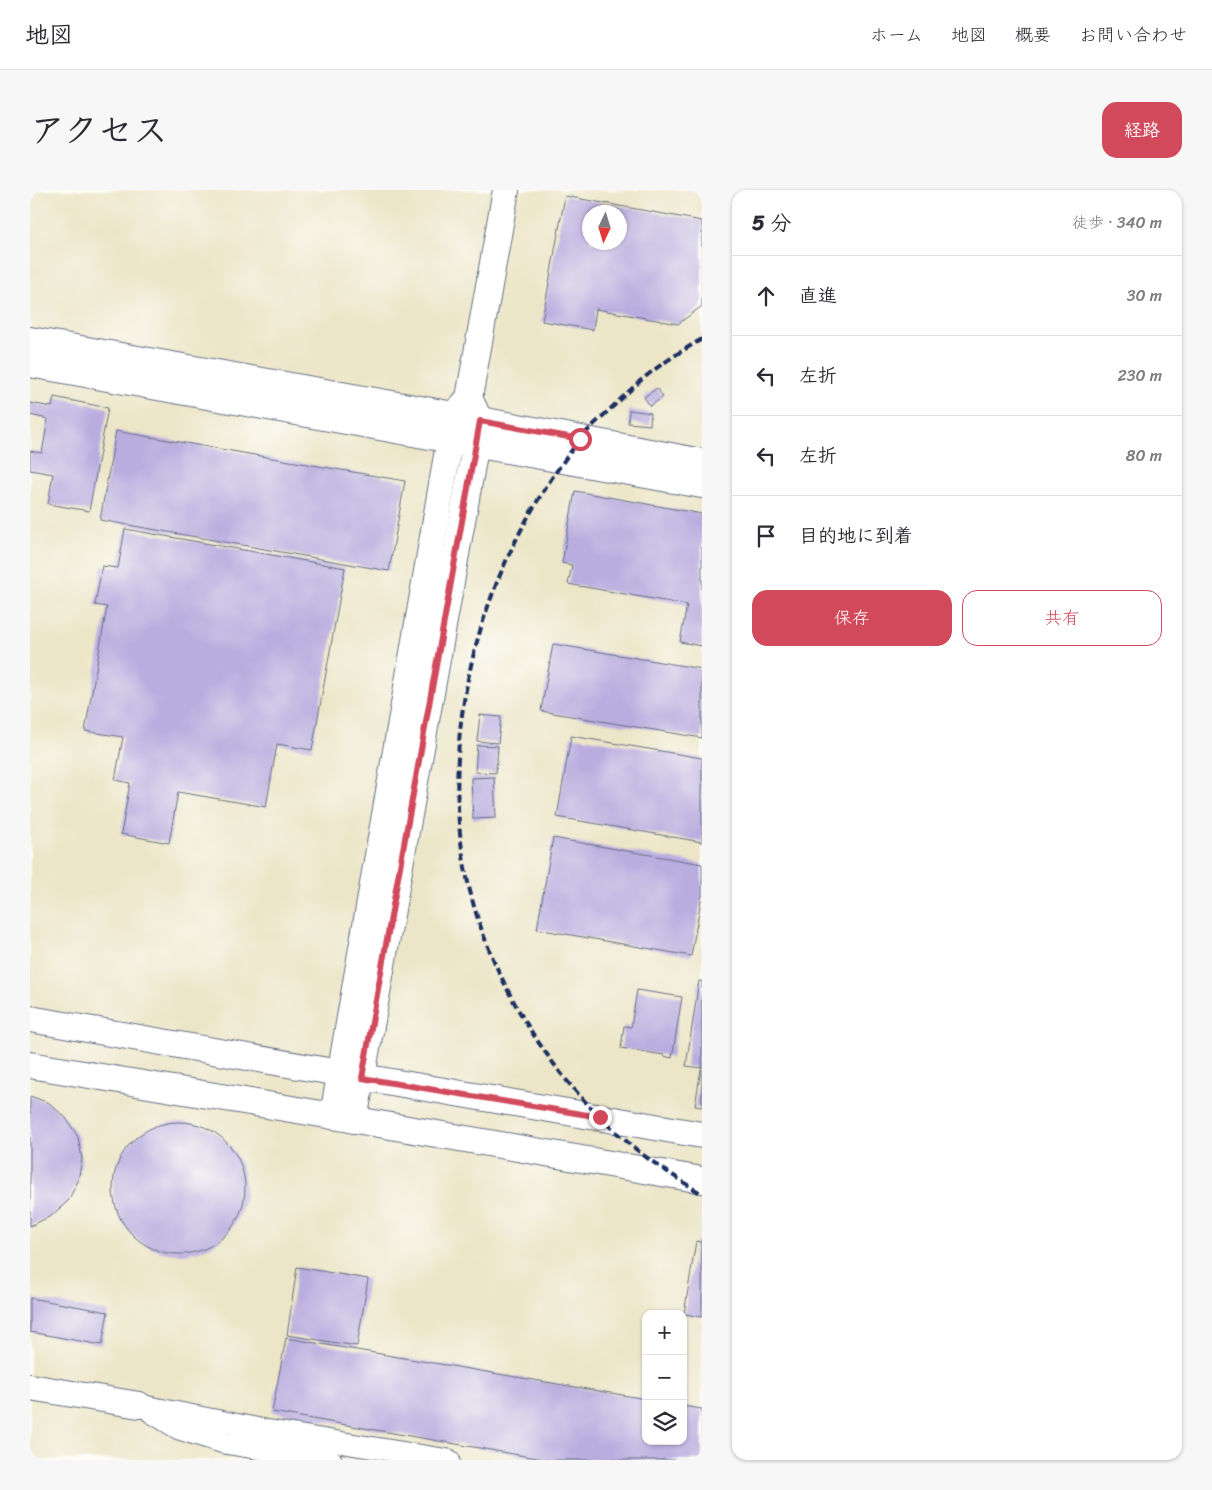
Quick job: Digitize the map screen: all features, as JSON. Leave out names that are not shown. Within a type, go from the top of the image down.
[{"type":"street","points":[[344,1118],[458,418],[506,190]]},
{"type":"street","points":[[30,340],[458,418],[478,433],[702,485]]},
{"type":"street","points":[[30,364],[458,418],[478,433],[702,462]]},
{"type":"street","points":[[351,1075],[478,433]]},
{"type":"street","points":[[30,1019],[702,1135]]},
{"type":"street","points":[[30,1065],[702,1180]]},
{"type":"street","points":[[30,1387],[139,1405],[265,1430],[449,1460]]},
{"type":"street","points":[[139,1405],[179,1429],[224,1443],[331,1460]]},
{"type":"building","points":[[565,196],[614,205],[582,205],[582,250],[627,250],[627,207],[702,221],[702,306],[678,324],[596,309],[593,330],[542,321]]},
{"type":"building","points":[[657,388],[663,397],[650,406],[644,397]]},
{"type":"building","points":[[54,397],[108,408],[89,511],[48,504],[53,474],[30,470],[30,451],[42,453],[48,419],[30,415],[30,403],[52,407]]},
{"type":"building","points":[[629,410],[651,413],[650,425],[628,423]]},
{"type":"building","points":[[116,431],[405,481],[389,571],[100,520]]},
{"type":"building","points":[[575,491],[702,514],[702,646],[680,642],[687,605],[568,584],[572,565],[562,563]]},
{"type":"building","points":[[125,529],[345,568],[312,750],[277,744],[266,807],[178,792],[169,843],[121,834],[130,783],[115,780],[123,737],[85,731],[107,607],[95,605],[102,566],[118,568]]},
{"type":"building","points":[[553,644],[702,669],[702,738],[541,711]]},
{"type":"building","points":[[480,715],[501,717],[498,743],[477,741]]},
{"type":"building","points":[[571,736],[702,758],[702,842],[557,817]]},
{"type":"building","points":[[477,745],[498,746],[496,773],[475,772]]},
{"type":"building","points":[[494,777],[496,818],[473,819],[471,778]]},
{"type":"building","points":[[553,838],[702,864],[702,895],[691,956],[537,929]]},
{"type":"building","points":[[699,981],[702,981],[702,1068],[686,1066]]},
{"type":"building","points":[[637,990],[682,997],[672,1058],[621,1048],[624,1026],[631,1027]]},
{"type":"building","points":[[702,1069],[702,1107],[695,1106]]},
{"type":"building","points":[[30,1096],[49,1103],[66,1118],[78,1137],[82,1159],[78,1181],[68,1201],[51,1216],[30,1226]]},
{"type":"building","points":[[179,1122],[192,1123],[204,1127],[226,1141],[240,1163],[244,1175],[244,1201],[240,1213],[226,1235],[204,1249],[192,1253],[179,1254],[166,1253],[154,1249],[132,1235],[118,1213],[114,1201],[113,1188],[114,1175],[118,1163],[132,1141],[154,1127],[166,1123]]},
{"type":"building","points":[[696,1241],[702,1242],[702,1317],[687,1314],[687,1310],[685,1310]]},
{"type":"building","points":[[297,1267],[368,1279],[357,1346],[287,1335]]},
{"type":"building","points":[[30,1298],[108,1312],[102,1345],[30,1332]]},
{"type":"building","points":[[286,1338],[642,1398],[642,1445],[687,1445],[687,1407],[702,1409],[702,1460],[548,1460],[272,1412]]},
{"type":"railway","points":[[702,339],[645,377],[586,433],[544,490],[514,543],[490,600],[473,658],[461,718],[457,779],[461,840],[472,899],[493,959],[523,1018],[556,1067],[605,1122],[646,1157],[702,1194]]},
{"type":"route","points":[[580,439],[480,421],[362,1078],[600,1117]]}]
